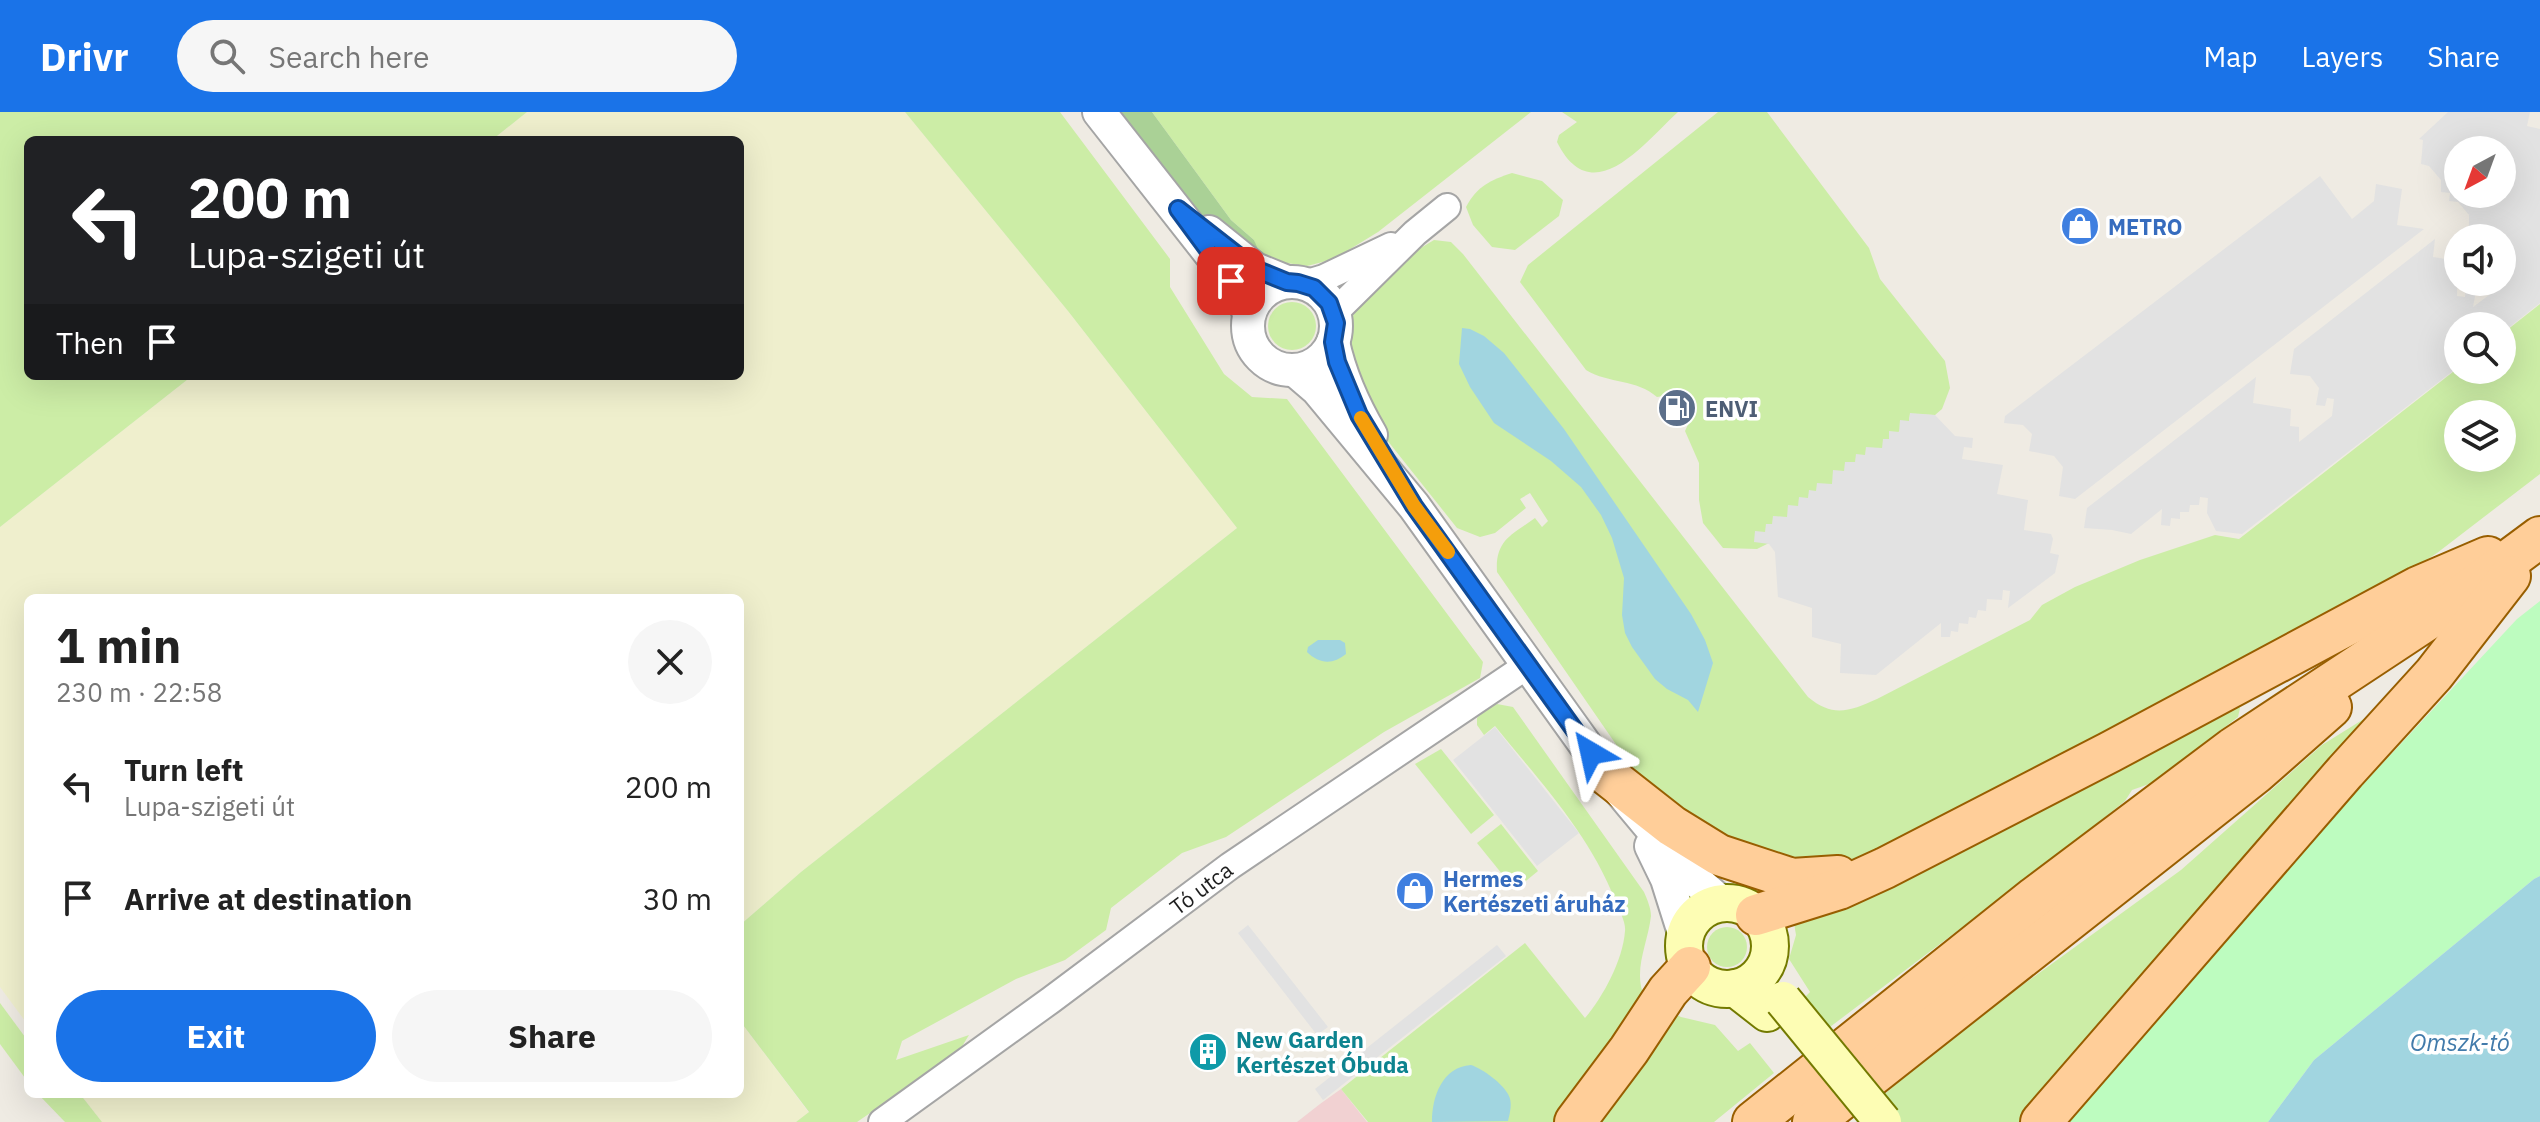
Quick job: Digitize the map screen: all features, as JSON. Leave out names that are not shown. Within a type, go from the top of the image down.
[{"type":"main road","points":[[1753,1122],[2035,897],[2233,748],[2439,612],[2540,537]]},
{"type":"main road","points":[[1575,1122],[1668,991],[1687,952],[1696,916],[1711,906],[1739,909],[1839,889],[2110,752],[2418,587],[2540,537]]},
{"type":"main road","points":[[2041,1122],[2434,674],[2540,537]]},
{"type":"main road","points":[[1813,1122],[2256,773],[2439,612]]},
{"type":"main road","points":[[1607,775],[1672,826],[1719,855],[1792,879],[1830,877],[1885,868]]},
{"type":"main road","points":[[1735,988],[1750,982],[1765,966],[1769,953],[1769,939],[1764,926],[1739,909]]},
{"type":"main road","points":[[1687,952],[1698,978],[1709,985],[1735,988],[1775,1007],[1883,1122]]},
{"type":"main road","points":[[1765,966],[1775,1007],[1853,1122]]},
{"type":"street","points":[[1099,112],[1178,209],[1242,297],[1249,313]]},
{"type":"street","points":[[1415,233],[1356,264],[1263,292],[1249,313],[1247,328],[1257,354],[1268,364],[1282,370],[1296,371],[1319,362],[1333,328],[1415,233],[1447,207]]},
{"type":"street","points":[[1178,209],[1255,269],[1323,295],[1333,328],[1337,362],[1359,415],[1414,506]]},
{"type":"street","points":[[1296,371],[1317,389],[1414,506],[1607,775],[1647,839],[1667,879],[1687,952]]},
{"type":"street","name":"Tó utca","points":[[882,1122],[1230,866],[1528,665]]},
{"type":"street","points":[[1607,775],[1693,878],[1739,909]]},
{"type":"shaded area","points":[[2448,112],[2530,112],[2527,126],[2540,129],[2540,303],[2516,322],[2516,312],[2444,312],[2444,378],[2242,534],[2216,531],[2207,513],[2208,498],[2200,497],[2199,505],[2190,505],[2189,512],[2180,512],[2180,519],[2171,518],[2170,526],[2161,525],[2162,509],[2131,534],[2084,528],[2087,508],[2256,377],[2253,403],[2291,409],[2290,426],[2299,427],[2299,442],[2332,416],[2334,399],[2327,398],[2325,406],[2316,405],[2319,388],[2310,376],[2290,374],[2294,349],[2435,239],[2433,257],[2444,259],[2444,296],[2475,296],[2473,307],[2488,296],[2516,296],[2516,224],[2469,224],[2469,215],[2463,208],[2516,208],[2516,136],[2444,136],[2444,192],[2441,192],[2441,180],[2429,166],[2421,164],[2423,140],[2419,139]]},
{"type":"shaded area","points":[[2320,176],[2352,219],[2374,201],[2376,184],[2402,189],[2397,225],[2424,229],[2075,499],[2059,496],[2063,467],[2054,456],[2029,451],[2032,434],[2023,425],[2004,423],[2005,416]]},
{"type":"shaded area","points":[[1910,413],[1935,415],[1955,436],[1973,438],[1972,448],[1964,447],[1962,459],[2003,465],[1997,494],[2028,500],[2024,530],[2051,534],[2050,553],[2059,555],[2055,573],[2008,608],[2010,591],[2003,590],[2002,600],[1987,599],[1986,611],[1978,610],[1976,618],[1969,617],[1968,624],[1959,623],[1958,632],[1951,631],[1950,637],[1941,637],[1941,623],[1876,675],[1840,673],[1841,644],[1812,637],[1812,608],[1778,597],[1775,552],[1769,544],[1754,542],[1755,531],[1765,532],[1766,524],[1772,524],[1773,516],[1787,517],[1788,505],[1798,506],[1799,497],[1808,498],[1809,490],[1816,491],[1817,483],[1832,484],[1833,470],[1844,471],[1845,462],[1855,462],[1856,454],[1865,455],[1866,447],[1882,448],[1883,439],[1889,439],[1889,431],[1899,432],[1900,420],[1909,421]]},
{"type":"shaded area","points":[[1495,727],[1579,833],[1537,866],[1453,760]]},
{"type":"shaded area","points":[[1248,925],[1328,1027],[1317,1035],[1238,933]]},
{"type":"shaded area","points":[[1497,945],[1506,956],[1323,1100],[1315,1089]]},
{"type":"shaded area","points":[[1341,1089],[1367,1122],[1297,1122],[1320,1104]]},
{"type":"green space","points":[[0,112],[527,112],[497,136],[24,136],[24,380],[187,380],[0,527]]},
{"type":"green space","points":[[527,112],[905,112],[1068,311],[1237,528],[801,872],[744,922],[744,594],[24,594],[24,1020],[0,987],[0,527],[187,380],[744,380],[744,136],[497,136]]},
{"type":"green space","points":[[905,112],[1060,112],[1170,259],[1170,287],[1224,374],[1252,397],[1287,399],[1483,662],[1480,678],[1384,732],[1226,837],[1182,853],[1111,908],[1106,930],[1065,960],[1016,979],[902,1041],[896,1060],[969,1035],[958,1053],[857,1122],[796,1122],[809,1112],[744,1026],[744,922],[801,872],[1237,528],[1068,311]]},
{"type":"green space","points":[[1117,112],[1152,112],[1231,220],[1254,240],[1260,254],[1226,238],[1194,207]]},
{"type":"green space","points":[[1152,112],[1531,112],[1378,232],[1334,259],[1307,266],[1280,262],[1260,264],[1254,240],[1231,220]]},
{"type":"green space","points":[[1562,112],[1678,112],[1634,154],[1601,172],[1586,171],[1571,162],[1557,142],[1559,135],[1577,122]]},
{"type":"green space","points":[[1718,112],[1767,112],[1869,248],[1880,279],[1945,361],[1950,388],[1942,409],[1935,415],[1910,414],[1909,421],[1882,449],[1865,455],[1832,484],[1816,491],[1787,517],[1772,525],[1769,543],[1757,549],[1723,548],[1703,523],[1699,500],[1699,463],[1685,431],[1692,416],[1675,394],[1657,397],[1641,387],[1586,370],[1520,282],[1528,265]]},
{"type":"green space","points":[[1512,173],[1542,181],[1563,200],[1559,216],[1515,250],[1492,247],[1473,225],[1466,207],[1485,185]]},
{"type":"green space","points":[[1434,240],[1451,242],[1808,697],[1834,710],[1858,707],[1877,699],[2030,620],[2042,605],[2075,587],[2140,560],[2215,535],[2239,539],[2444,379],[2444,384],[2516,384],[2516,323],[2540,304],[2540,474],[2437,553],[2387,586],[1868,861],[1820,869],[1759,859],[1644,785],[1497,572],[1499,552],[1512,534],[1535,518],[1542,527],[1548,521],[1530,493],[1520,499],[1526,508],[1495,533],[1480,537],[1457,528],[1379,430],[1347,351],[1351,319],[1367,294],[1419,249]]},
{"type":"green space","points":[[1292,302],[1309,309],[1316,326],[1309,343],[1292,350],[1275,343],[1268,326],[1275,309]]},
{"type":"green space","points":[[2540,601],[2540,876],[2314,1060],[2268,1122],[2055,1122],[2087,1081],[2517,619]]},
{"type":"green space","points":[[2232,701],[2240,708],[2238,717],[2152,783],[2132,790],[2125,801],[2054,858],[1822,1033],[1799,1003],[1810,992],[1789,959],[1796,935],[1793,917],[1866,900],[1947,859]]},
{"type":"green space","points":[[1497,704],[1513,707],[1644,892],[1651,916],[1640,968],[1645,998],[1559,1122],[1368,1122],[1341,1089],[1525,943],[1585,1018],[1599,1000],[1620,954],[1625,931],[1623,920],[1592,853],[1563,810],[1495,726],[1484,735],[1477,725],[1477,718],[1482,712]]},
{"type":"green space","points":[[2367,717],[2019,1122],[1896,1122],[1879,1099],[1944,1042],[2181,870],[2322,745]]},
{"type":"green space","points":[[1441,749],[1494,815],[1471,834],[1415,764]]},
{"type":"green space","points":[[1501,824],[1538,871],[1515,890],[1477,843]]},
{"type":"green space","points":[[1727,927],[1741,933],[1747,947],[1741,961],[1727,967],[1713,961],[1707,947],[1713,933]]},
{"type":"green space","points":[[0,1003],[24,1036],[24,1077],[0,1044]]},
{"type":"green space","points":[[1662,1008],[1681,1017],[1715,1025],[1738,1051],[1750,1043],[1774,1073],[1714,1122],[1583,1122]]},
{"type":"green space","points":[[744,1026],[809,1113],[796,1122],[102,1122],[83,1098],[744,1098]]},
{"type":"green space","points":[[42,1098],[83,1098],[102,1122],[65,1122]]},
{"type":"water","points":[[1462,328],[1484,336],[1504,353],[1564,429],[1691,614],[1713,663],[1698,712],[1688,700],[1655,679],[1625,633],[1622,615],[1624,578],[1612,538],[1601,515],[1581,487],[1551,461],[1494,423],[1470,387],[1459,364]]},
{"type":"water","points":[[1318,640],[1340,640],[1345,643],[1346,654],[1326,662],[1316,659],[1307,652],[1308,647]]},
{"type":"water","name":"Omszk-tó","points":[[2540,876],[2540,1122],[2268,1122],[2314,1060]]},
{"type":"water","points":[[1471,1065],[1492,1077],[1510,1097],[1508,1121],[1432,1122],[1434,1103],[1446,1077],[1461,1067]]},
{"type":"slow traffic","points":[[1361,418],[1414,506],[1448,552]]},
{"type":"place","name":"METRO","points":[[2080,226]]},
{"type":"place","name":"ENVI","points":[[1677,408]]},
{"type":"place","name":"Hermes Kertészeti áruház","points":[[1415,891]]},
{"type":"place","name":"New Garden Kertészet Óbuda","points":[[1208,1052]]},
{"type":"route","points":[[1231,281],[1178,209],[1255,269],[1287,282],[1304,284],[1323,295],[1334,313],[1333,342],[1337,362],[1359,415],[1414,506],[1591,753]]}]
